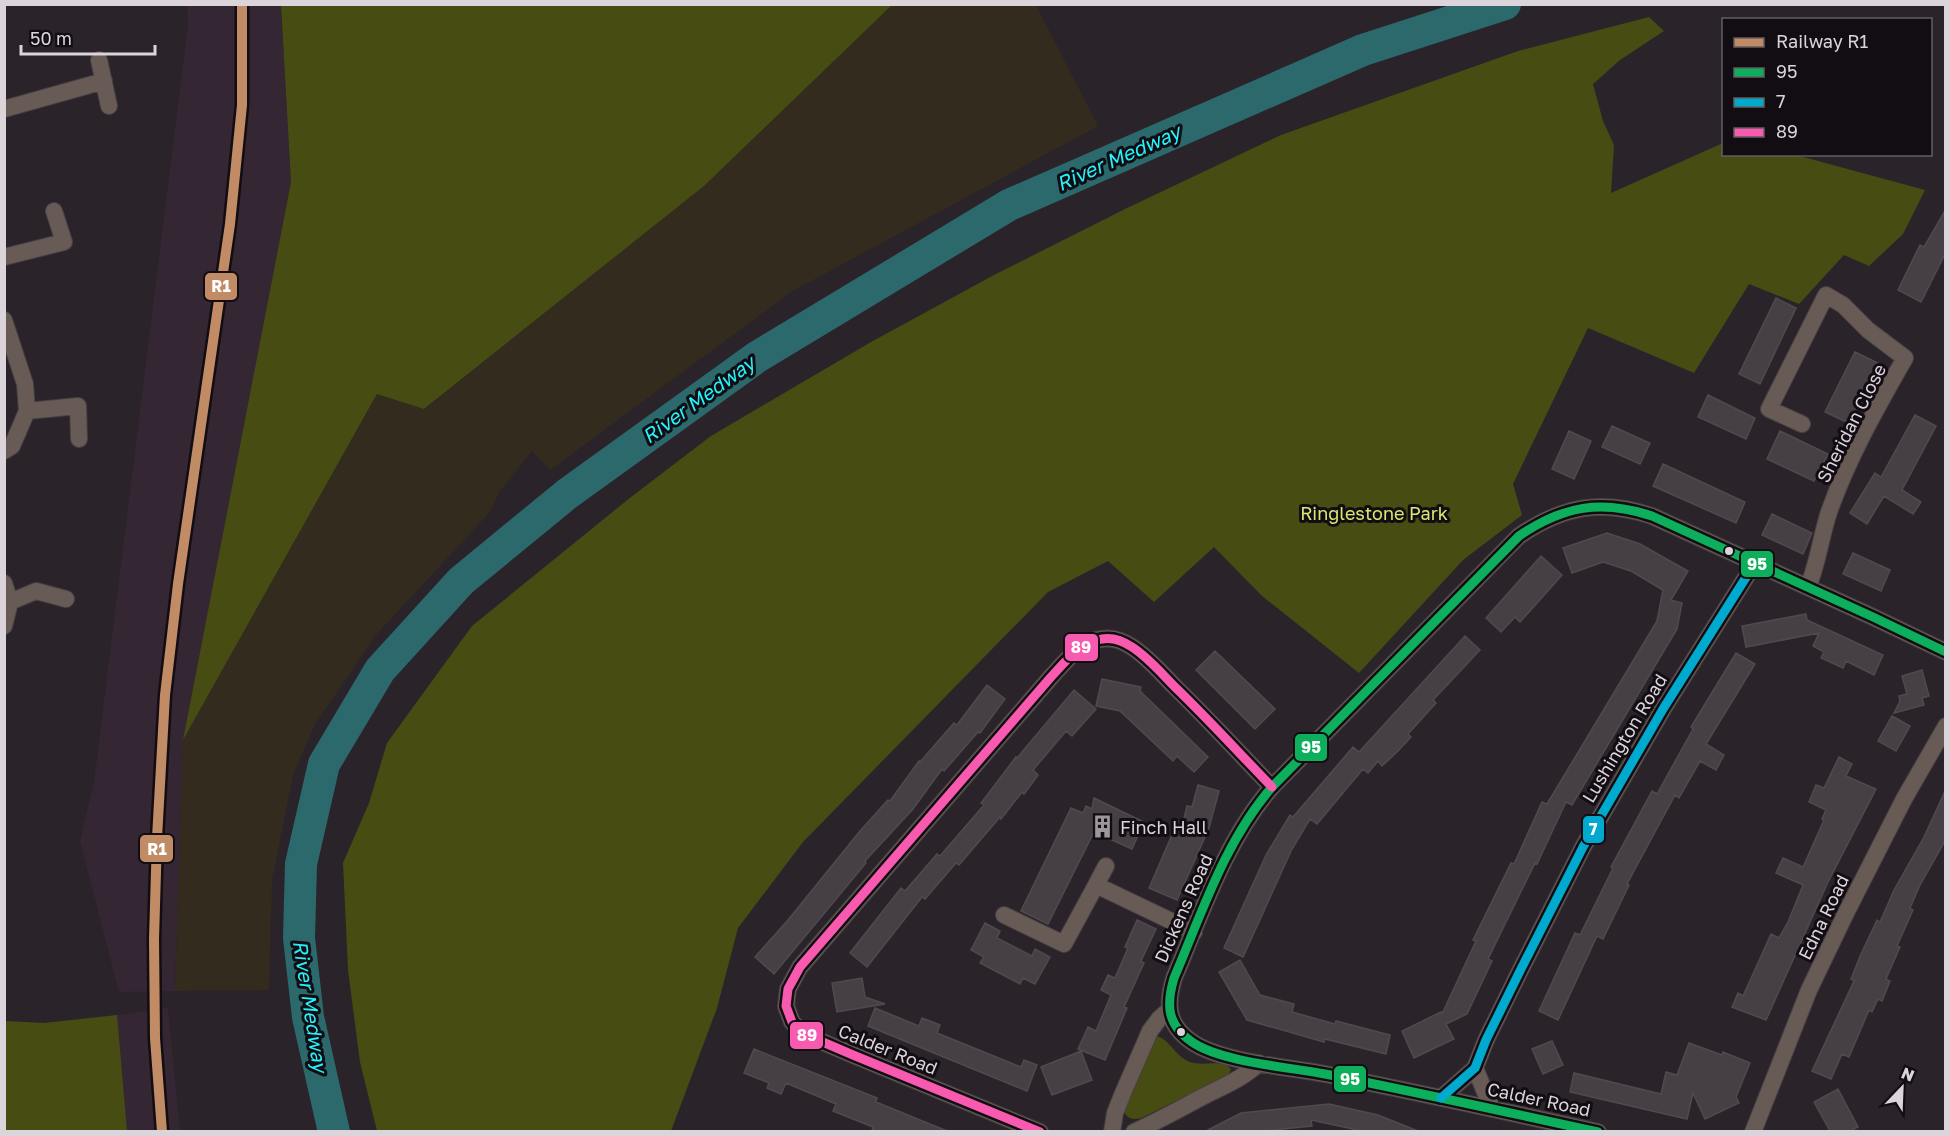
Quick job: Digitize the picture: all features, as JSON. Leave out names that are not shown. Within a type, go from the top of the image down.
[{"type":"street","points":[[99,60],[109,106]]},
{"type":"street","points":[[4,109],[104,81]]},
{"type":"street","points":[[4,257],[64,242],[54,211]]},
{"type":"street","name":"Sheridan Close","points":[[1802,424],[1769,409],[1826,295],[1843,305],[1868,330],[1905,358],[1880,402],[1841,483],[1829,514],[1818,559],[1808,587]]},
{"type":"street","points":[[4,320],[25,384],[27,411],[12,446],[4,451]]},
{"type":"street","points":[[27,411],[78,406],[79,439]]},
{"type":"street","name":"Dickens Road","points":[[1169,1010],[1174,978],[1241,828],[1254,807],[1519,536],[1555,515],[1594,506],[1633,510],[1667,523],[1946,652]]},
{"type":"street","name":"Lushington Road","points":[[1441,1098],[1475,1068],[1529,951],[1582,847],[1663,709],[1755,563]]},
{"type":"street","points":[[4,583],[10,602],[4,626]]},
{"type":"street","points":[[10,602],[36,591],[66,600]]},
{"type":"street","name":"Calder Road","points":[[1040,1131],[804,1034],[792,1022],[788,1014],[786,998],[794,976],[808,956],[1052,676],[1076,651],[1091,642],[1100,639],[1117,639],[1143,655],[1272,787]]},
{"type":"street","name":"Edna Road","points":[[1754,1131],[1809,990],[1904,799],[1946,726]]},
{"type":"street","points":[[1004,915],[1064,944],[1106,866]]},
{"type":"street","points":[[1096,885],[1194,932]]},
{"type":"street","points":[[1112,1131],[1115,1113],[1150,1031],[1158,1019],[1169,1010]]},
{"type":"street","name":"Calder Road","points":[[1169,1010],[1176,1026],[1193,1043],[1217,1054],[1362,1081],[1598,1131]]},
{"type":"street","points":[[1134,1131],[1234,1080],[1260,1063]]},
{"type":"street","points":[[1475,1068],[1492,1108]]},
{"type":"shaded area","points":[[187,5],[281,5],[291,182],[183,740],[175,991],[119,992],[80,841],[94,782],[188,25]]},
{"type":"shaded area","points":[[892,5],[1036,5],[1098,126],[791,292],[550,470],[532,451],[500,491],[490,512],[375,636],[314,726],[293,775],[272,880],[269,990],[175,991],[183,740],[378,393],[425,409],[704,186]]},
{"type":"shaded area","points":[[168,1008],[180,1131],[119,1131],[117,1015]]},
{"type":"green space","points":[[281,5],[892,5],[704,186],[424,409],[377,394],[183,740],[291,182]]},
{"type":"green space","name":"Ringlestone Park","points":[[1649,17],[1664,31],[1620,60],[1593,84],[1603,121],[1614,145],[1611,193],[1722,143],[1722,156],[1800,156],[1925,190],[1903,234],[1869,266],[1844,255],[1799,304],[1749,284],[1694,373],[1588,328],[1513,484],[1522,515],[1463,560],[1359,673],[1262,596],[1214,547],[1154,602],[1108,561],[1048,592],[803,842],[738,928],[717,1008],[671,1131],[377,1131],[360,1062],[348,970],[343,863],[369,803],[387,743],[472,626],[631,497],[711,436],[871,342],[994,275],[1125,209],[1281,135],[1518,51]]},
{"type":"green space","points":[[117,1015],[127,1131],[5,1131],[5,1021],[44,1023]]},
{"type":"green space","points":[[1157,1036],[1166,1041],[1185,1060],[1200,1064],[1217,1063],[1231,1069],[1225,1077],[1141,1118],[1131,1118],[1124,1111]]},
{"type":"building","points":[[1946,209],[1946,252],[1921,302],[1898,290],[1920,245],[1924,247]]},
{"type":"building","points":[[1776,298],[1796,308],[1760,384],[1739,374]]},
{"type":"building","points":[[1855,352],[1878,363],[1848,423],[1825,412]]},
{"type":"building","points":[[1708,395],[1755,418],[1746,439],[1698,417]]},
{"type":"building","points":[[1915,415],[1936,426],[1902,490],[1921,502],[1913,514],[1884,496],[1867,524],[1850,513],[1875,473],[1881,477]]},
{"type":"building","points":[[1612,426],[1650,443],[1640,464],[1602,447]]},
{"type":"building","points":[[1569,431],[1591,441],[1574,479],[1552,469]]},
{"type":"building","points":[[1780,431],[1828,454],[1814,481],[1767,459]]},
{"type":"building","points":[[1663,464],[1745,502],[1736,523],[1653,486]]},
{"type":"building","points":[[1772,514],[1812,533],[1803,554],[1762,535]]},
{"type":"building","points":[[1607,533],[1640,544],[1688,571],[1671,600],[1682,603],[1677,629],[1572,805],[1566,802],[1488,959],[1492,961],[1467,1014],[1446,1024],[1454,1039],[1414,1058],[1402,1031],[1441,1012],[1442,1014],[1476,941],[1473,940],[1511,863],[1514,864],[1542,802],[1547,804],[1657,621],[1663,590],[1631,571],[1603,562],[1572,573],[1563,548]]},
{"type":"building","points":[[1853,553],[1890,570],[1881,591],[1843,574]]},
{"type":"building","points":[[1541,556],[1562,575],[1520,622],[1515,617],[1501,632],[1486,618]]},
{"type":"building","points":[[1806,614],[1807,620],[1883,655],[1874,675],[1846,661],[1843,668],[1821,658],[1824,652],[1813,646],[1819,633],[1746,647],[1742,626]]},
{"type":"building","points":[[1465,636],[1480,650],[1433,700],[1436,703],[1408,734],[1411,737],[1382,766],[1378,761],[1368,773],[1363,769],[1317,824],[1310,819],[1292,849],[1243,957],[1224,948],[1266,855],[1290,815],[1293,817],[1353,747],[1359,752]]},
{"type":"building","points":[[1215,651],[1275,709],[1255,729],[1196,670]]},
{"type":"building","points":[[1736,653],[1755,664],[1706,744],[1724,755],[1716,770],[1700,761],[1679,798],[1675,795],[1627,884],[1629,885],[1603,939],[1597,936],[1558,1020],[1539,1011],[1575,933],[1580,935],[1613,868],[1611,867],[1652,791],[1657,794],[1693,729],[1691,727]]},
{"type":"building","points":[[1922,670],[1929,696],[1922,698],[1924,705],[1894,713],[1900,701],[1899,696],[1907,694],[1902,676]]},
{"type":"building","points":[[1102,679],[1141,687],[1140,691],[1208,757],[1194,772],[1177,756],[1173,761],[1120,711],[1096,706]]},
{"type":"building","points":[[987,685],[1005,699],[980,733],[978,732],[944,771],[942,769],[913,809],[865,861],[866,863],[774,974],[755,957],[860,831],[888,800],[890,801],[919,761],[954,723],[957,725]]},
{"type":"building","points":[[1074,690],[1096,709],[1072,736],[1066,731],[1033,770],[1038,775],[1024,794],[1022,792],[959,865],[956,863],[925,899],[922,897],[867,967],[850,953],[901,888],[905,891],[937,854],[940,856],[984,805],[981,803],[1016,757]]},
{"type":"building","points":[[1892,716],[1910,726],[1896,751],[1878,741]]},
{"type":"building","points":[[1839,757],[1852,764],[1846,776],[1876,789],[1828,882],[1766,1020],[1732,1007],[1738,993],[1743,996],[1771,934],[1779,938],[1788,922],[1803,885],[1776,873],[1783,858],[1803,867],[1824,820],[1822,819],[1826,810],[1809,802],[1816,785],[1824,788]]},
{"type":"building","points":[[1198,785],[1219,791],[1209,828],[1177,900],[1149,888],[1178,821],[1183,823],[1187,806],[1192,807]]},
{"type":"building","points":[[1946,789],[1946,839],[1910,908],[1913,910],[1897,946],[1900,947],[1886,979],[1890,981],[1882,1001],[1878,999],[1872,1012],[1869,1010],[1849,1057],[1842,1054],[1831,1079],[1812,1071],[1854,981],[1851,979],[1877,920],[1880,922]]},
{"type":"building","points":[[1094,798],[1144,822],[1132,849],[1094,832],[1048,924],[1021,911],[1071,808],[1083,813],[1086,806],[1092,809]]},
{"type":"building","points":[[1137,920],[1156,929],[1141,961],[1144,963],[1124,1007],[1127,1008],[1105,1060],[1078,1049],[1088,1027],[1096,1031],[1111,995],[1101,990],[1108,975],[1115,978]]},
{"type":"building","points":[[985,923],[1000,931],[997,938],[1032,956],[1035,949],[1050,957],[1035,984],[1023,978],[1020,984],[980,963],[984,957],[971,950]]},
{"type":"building","points":[[1240,960],[1260,995],[1294,1004],[1292,1012],[1335,1024],[1336,1021],[1390,1035],[1386,1054],[1325,1039],[1324,1042],[1247,1020],[1219,972]]},
{"type":"building","points":[[862,978],[865,997],[885,1004],[837,1012],[832,983]]},
{"type":"building","points":[[875,1008],[919,1026],[922,1018],[940,1025],[937,1033],[1021,1067],[1024,1060],[1037,1065],[1027,1091],[868,1026]]},
{"type":"building","points":[[1552,1041],[1563,1065],[1543,1074],[1532,1049]]},
{"type":"building","points":[[1689,1043],[1722,1055],[1723,1052],[1750,1063],[1736,1097],[1739,1103],[1705,1119],[1693,1093],[1687,1119],[1570,1092],[1574,1073],[1661,1094],[1666,1072],[1677,1075]]},
{"type":"building","points":[[754,1049],[877,1098],[876,1102],[947,1131],[872,1131],[873,1127],[833,1111],[836,1104],[786,1083],[781,1094],[767,1088],[769,1083],[744,1073]]},
{"type":"building","points":[[1081,1051],[1092,1080],[1052,1095],[1041,1067]]},
{"type":"building","points":[[1838,1089],[1858,1127],[1850,1131],[1830,1131],[1814,1102]]},
{"type":"building","points":[[1329,1104],[1378,1115],[1418,1131],[1362,1131],[1311,1120],[1312,1126],[1263,1131],[1206,1131],[1241,1113]]},
{"type":"waterway","name":"River Medway","points":[[334,1132],[308,1017],[299,938],[301,864],[324,764],[380,670],[461,581],[567,494],[757,357],[1009,205],[1363,50],[1505,4]]},
{"type":"rail line","name":"R1","points":[[162,1132],[155,1038],[154,939],[165,695],[178,584],[230,224],[242,105],[242,4]]},
{"type":"transit line","name":"95","points":[[1598,1132],[1325,1074],[1237,1059],[1205,1049],[1184,1035],[1173,1021],[1171,1014],[1170,997],[1174,978],[1216,878],[1255,808],[1272,787],[1519,536],[1551,518],[1583,508],[1616,508],[1652,516],[1946,652]]},
{"type":"transit line","name":"7","points":[[1441,1098],[1475,1068],[1486,1040],[1583,847],[1663,709],[1755,563]]},
{"type":"transit line","name":"89","points":[[1040,1132],[804,1034],[792,1022],[786,1006],[788,989],[800,967],[1051,677],[1074,653],[1094,641],[1118,640],[1144,656],[1272,787]]},
{"type":"place","name":"Finch Hall","points":[[1102,827]]}]
